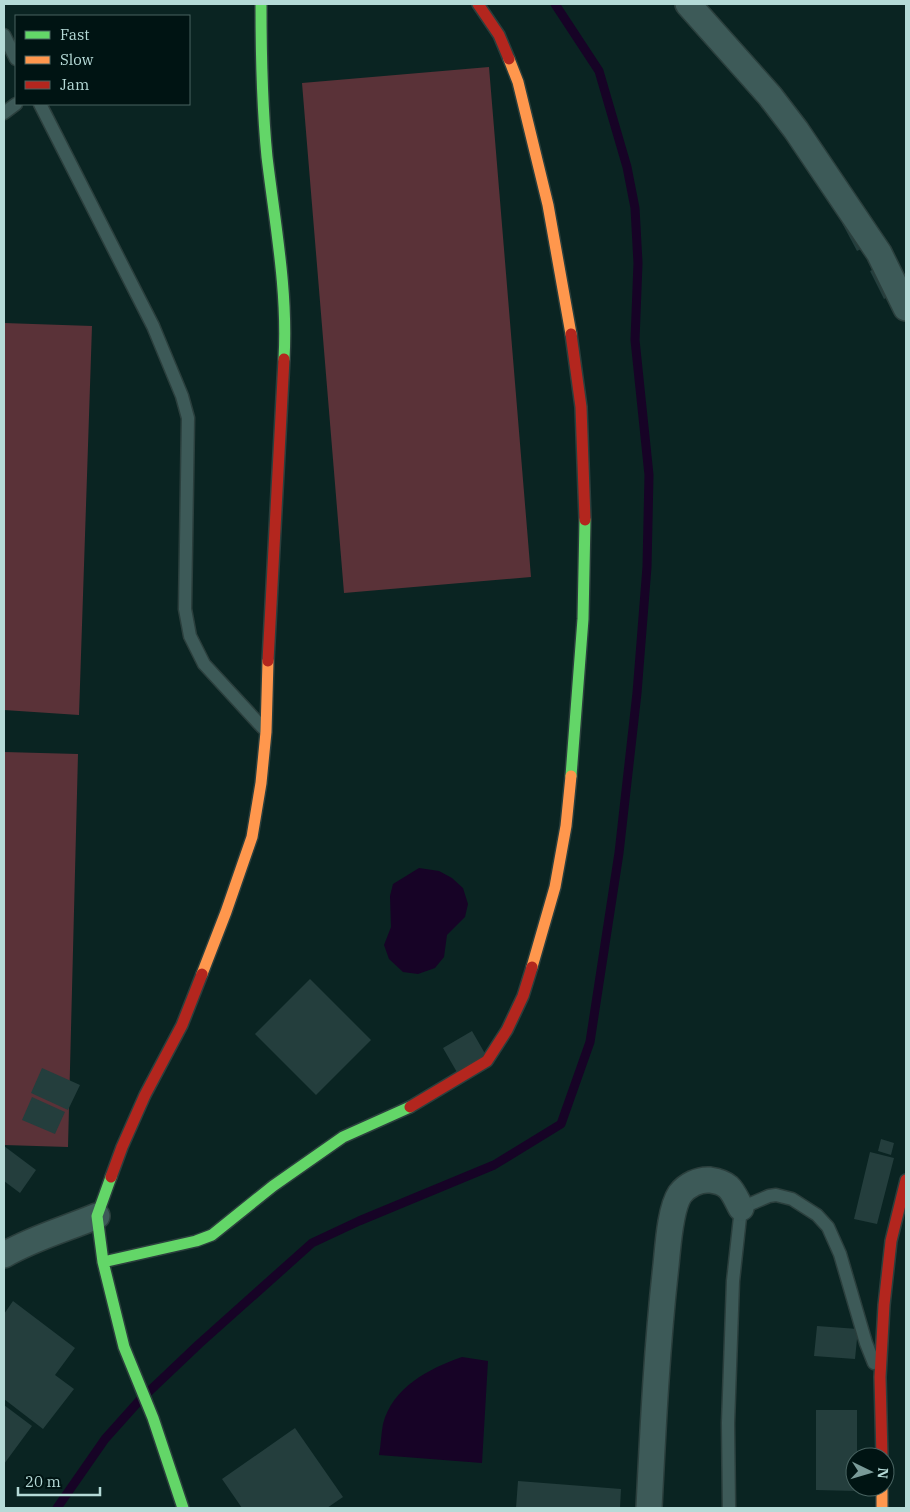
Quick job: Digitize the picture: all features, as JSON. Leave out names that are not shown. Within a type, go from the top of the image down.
[{"type":"street","points":[[183,1508],[153,1418],[124,1347],[103,1262],[97,1216],[122,1147],[145,1095],[182,1025],[238,880],[252,837],[262,783],[285,339],[281,270],[267,154],[261,70],[261,4]]},
{"type":"street","points":[[103,1262],[187,1244],[212,1235],[273,1186],[343,1137],[413,1105],[487,1061],[507,1030],[522,996],[539,945],[554,887],[566,826],[576,717],[583,619],[585,529],[580,407],[570,329],[548,205],[518,82],[499,35],[478,4]]},
{"type":"street","points":[[688,4],[770,96],[796,130],[879,253],[906,308]]},
{"type":"street","points":[[649,1508],[663,1289],[674,1211],[680,1194],[692,1183],[705,1179],[723,1182],[730,1189],[742,1208]]},
{"type":"street","points":[[882,1447],[880,1377],[884,1305],[891,1241],[906,1180]]},
{"type":"street","points":[[4,1254],[97,1216]]},
{"type":"lane","points":[[4,35],[15,57]]},
{"type":"lane","points":[[4,113],[15,105]]},
{"type":"lane","points":[[41,105],[153,326],[182,396],[188,418],[185,609],[190,636],[204,664],[266,732]]},
{"type":"lane","points":[[729,1508],[728,1423],[733,1281],[742,1208],[769,1196],[776,1195],[792,1199],[817,1214],[828,1227],[840,1254],[868,1350],[880,1377]]},
{"type":"shaded area","points":[[489,67],[531,577],[344,593],[302,83]]},
{"type":"shaded area","points":[[4,323],[92,326],[79,715],[4,710]]},
{"type":"shaded area","points":[[4,752],[78,754],[68,1147],[4,1145]]},
{"type":"shaded area","points":[[419,868],[439,871],[452,878],[463,888],[468,904],[465,917],[447,935],[444,957],[435,968],[418,974],[403,972],[389,959],[384,945],[391,927],[390,896],[393,884]]},
{"type":"shaded area","points":[[462,1357],[488,1361],[482,1463],[379,1455],[383,1424],[388,1411],[403,1390],[413,1381],[437,1367]]},
{"type":"building","points":[[852,218],[867,246],[857,251],[842,223]]},
{"type":"building","points":[[880,266],[894,294],[884,299],[870,271]]},
{"type":"building","points":[[310,979],[371,1040],[316,1095],[255,1034]]},
{"type":"building","points":[[472,1031],[487,1057],[458,1074],[443,1048]]},
{"type":"building","points":[[42,1068],[80,1085],[68,1110],[31,1093]]},
{"type":"building","points":[[32,1097],[65,1112],[55,1134],[22,1120]]},
{"type":"building","points":[[881,1139],[894,1143],[891,1155],[878,1151]]},
{"type":"building","points":[[4,1146],[36,1170],[20,1193],[4,1181]]},
{"type":"building","points":[[870,1152],[894,1158],[877,1224],[854,1219]]},
{"type":"building","points":[[13,1301],[75,1348],[55,1375],[74,1389],[43,1429],[4,1399],[4,1314]]},
{"type":"building","points":[[817,1326],[858,1329],[855,1359],[814,1356]]},
{"type":"building","points":[[4,1405],[32,1426],[4,1464]]},
{"type":"building","points":[[816,1410],[857,1410],[857,1447],[845,1447],[845,1491],[816,1490]]},
{"type":"building","points":[[295,1428],[343,1497],[327,1508],[242,1508],[222,1479]]},
{"type":"building","points":[[518,1481],[621,1489],[620,1508],[516,1508]]},
{"type":"waterway","points":[[57,1508],[105,1439],[139,1401],[199,1344],[312,1243],[359,1221],[494,1165],[561,1124],[590,1042],[619,853],[637,693],[647,567],[649,475],[635,340],[638,263],[635,208],[627,167],[599,71],[555,4]]},
{"type":"traffic: fast","points":[[261,4],[264,119],[282,283],[285,334],[284,359]]},
{"type":"traffic: fast","points":[[571,776],[583,619],[585,520]]},
{"type":"traffic: fast","points":[[103,1262],[196,1241],[212,1235],[273,1186],[343,1137],[410,1107]]},
{"type":"traffic: fast","points":[[111,1177],[97,1216],[103,1262],[124,1347],[153,1418],[183,1508]]},
{"type":"traffic: slow","points":[[509,59],[518,82],[548,205],[571,334]]},
{"type":"traffic: slow","points":[[202,974],[252,837],[261,783],[266,732],[268,661]]},
{"type":"traffic: slow","points":[[532,967],[555,887],[566,826],[571,776]]},
{"type":"traffic: slow","points":[[882,1497],[882,1508]]},
{"type":"traffic: jam","points":[[478,4],[499,35],[509,59]]},
{"type":"traffic: jam","points":[[571,334],[581,407],[585,520]]},
{"type":"traffic: jam","points":[[268,661],[284,359]]},
{"type":"traffic: jam","points":[[410,1107],[487,1061],[507,1030],[523,996],[532,967]]},
{"type":"traffic: jam","points":[[111,1177],[145,1095],[182,1025],[202,974]]},
{"type":"traffic: jam","points":[[882,1447],[880,1377],[884,1305],[891,1241],[906,1180]]}]
